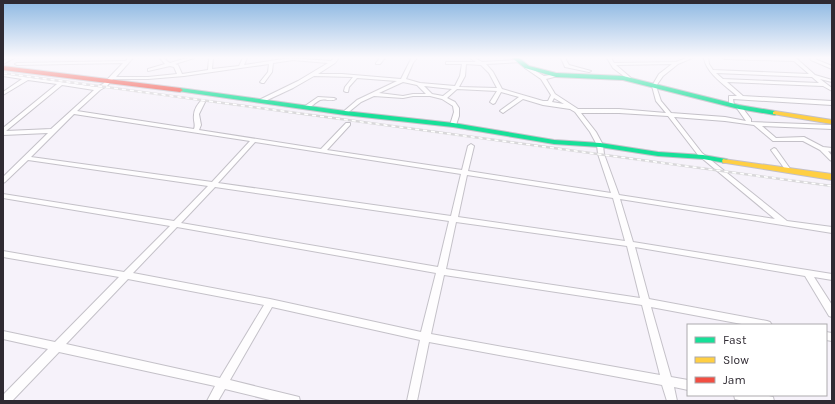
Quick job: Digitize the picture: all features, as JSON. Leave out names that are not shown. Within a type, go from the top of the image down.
[{"type":"street","points":[[14,77],[98,89]]},
{"type":"street","points":[[82,77],[307,106],[345,113],[453,125],[554,142],[600,146],[658,154],[703,157],[832,177]]},
{"type":"street","points":[[3,181],[73,112],[113,77]]},
{"type":"street","points":[[110,80],[160,77]]},
{"type":"street","points":[[262,82],[266,77]]},
{"type":"street","points":[[261,101],[297,86],[312,77]]},
{"type":"street","points":[[346,91],[347,86],[355,77]]},
{"type":"street","points":[[363,77],[381,79],[405,78],[417,83],[456,88],[500,90],[521,98],[576,110],[619,111],[725,119],[756,124],[831,126]]},
{"type":"street","points":[[444,98],[456,88],[463,77]]},
{"type":"street","points":[[493,77],[500,90]]},
{"type":"street","points":[[548,77],[543,78],[553,95],[576,110],[593,132],[600,146],[601,154],[616,196],[630,244],[672,401]]},
{"type":"street","points":[[610,77],[629,79],[735,106],[831,126]]},
{"type":"street","points":[[654,86],[660,77]]},
{"type":"street","points":[[718,77],[741,97]]},
{"type":"street","points":[[815,77],[832,90]]},
{"type":"street","points":[[817,77],[832,81]]},
{"type":"street","points":[[345,113],[359,101],[405,78]]},
{"type":"street","points":[[3,94],[26,79]]},
{"type":"street","points":[[721,80],[824,85]]},
{"type":"street","points":[[417,83],[430,95]]},
{"type":"street","points":[[3,132],[60,84]]},
{"type":"street","points":[[654,86],[659,101],[703,157],[786,223]]},
{"type":"street","points":[[493,102],[500,90]]},
{"type":"street","points":[[374,94],[403,97],[413,95],[430,95],[444,98],[453,102],[456,106],[457,111],[453,125]]},
{"type":"street","points":[[547,103],[550,102],[553,95]]},
{"type":"street","points":[[748,122],[748,118],[735,106],[731,97],[832,103]]},
{"type":"street","points":[[307,106],[320,98],[334,99]]},
{"type":"street","points":[[503,111],[521,98]]},
{"type":"street","points":[[196,131],[198,125],[196,114],[202,102]]},
{"type":"street","points":[[73,112],[832,230]]},
{"type":"street","points":[[322,151],[348,124]]},
{"type":"street","points":[[756,124],[775,140],[804,139],[822,149],[832,159]]},
{"type":"street","points":[[3,132],[53,131]]},
{"type":"street","points":[[5,401],[214,184],[254,140]]},
{"type":"street","points":[[412,401],[425,337],[471,146]]},
{"type":"street","points":[[822,149],[832,150]]},
{"type":"street","points":[[774,150],[789,171]]},
{"type":"street","points":[[27,158],[630,244],[832,277]]},
{"type":"street","points":[[3,196],[175,224],[441,271],[646,302],[762,324]]},
{"type":"street","points":[[3,254],[126,275],[270,303],[425,337],[687,384]]},
{"type":"street","points":[[808,274],[832,313]]},
{"type":"street","points":[[212,401],[270,303]]},
{"type":"street","points":[[3,335],[222,383],[295,401]]},
{"type":"street","points":[[744,396],[769,401]]},
{"type":"railway","points":[[31,77],[832,186]]},
{"type":"traffic: fast","points":[[597,77],[623,78],[739,107],[775,113]]},
{"type":"traffic: fast","points":[[180,90],[345,113],[453,125],[554,142],[600,145],[658,154],[703,157],[726,161]]},
{"type":"traffic: slow","points":[[775,113],[832,122]]},
{"type":"traffic: slow","points":[[726,161],[832,177]]},
{"type":"traffic: jam","points":[[74,77],[180,90]]}]
